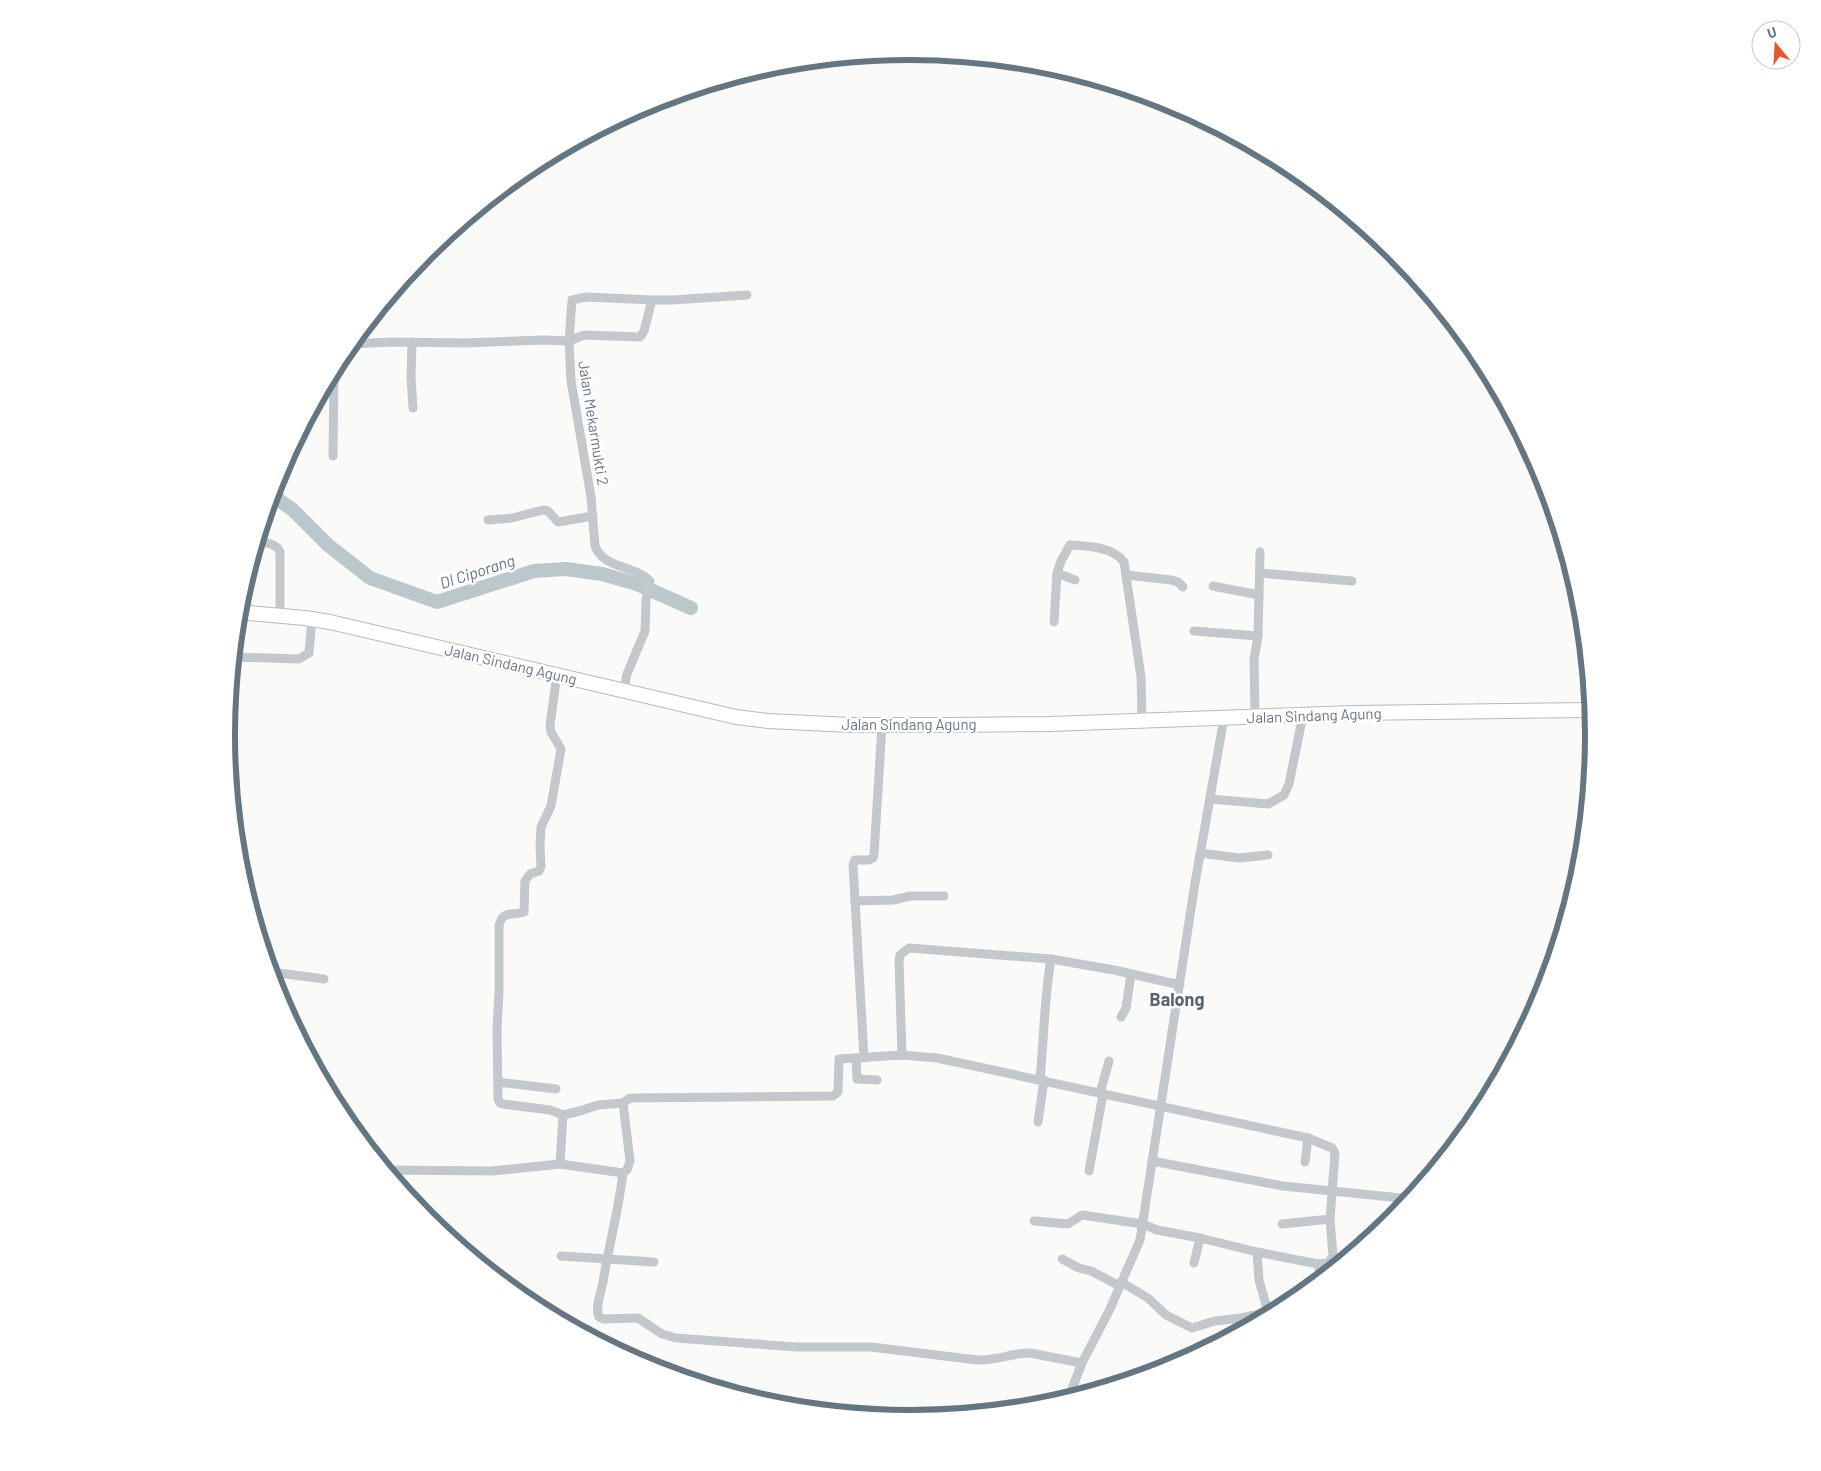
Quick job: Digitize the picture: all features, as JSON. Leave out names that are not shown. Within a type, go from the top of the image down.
[{"type":"main road","name":"Jalan Sindang Agung","points":[[247,613],[312,619],[557,674],[736,717],[752,719],[882,725],[1050,724],[1303,715],[1585,710]]},
{"type":"street","points":[[652,300],[644,331],[640,337],[584,336],[569,341],[572,300],[586,297],[673,300],[747,295]]},
{"type":"street","name":"Jalan Mekarmukti 2","points":[[361,344],[569,341],[571,380],[589,482],[595,546],[600,556],[640,572],[650,581],[646,600],[645,631],[627,674],[624,690]]},
{"type":"street","points":[[412,342],[411,377],[413,408]]},
{"type":"street","points":[[333,456],[334,384]]},
{"type":"street","points":[[488,520],[512,518],[543,510],[548,511],[558,522],[592,516]]},
{"type":"street","points":[[263,543],[278,547],[280,552],[280,616]]},
{"type":"street","points":[[1054,622],[1057,573],[1070,545],[1091,546],[1120,556],[1124,562],[1127,575],[1141,677],[1142,720]]},
{"type":"street","points":[[1255,717],[1254,659],[1258,636],[1260,552]]},
{"type":"street","points":[[1057,573],[1075,580]]},
{"type":"street","points":[[1260,573],[1352,581]]},
{"type":"street","points":[[1127,575],[1171,580],[1178,582],[1183,587]]},
{"type":"street","points":[[1213,586],[1259,595]]},
{"type":"street","points":[[240,657],[303,658],[309,653],[312,619]]},
{"type":"street","points":[[1194,631],[1258,636]]},
{"type":"street","points":[[557,674],[550,725],[551,732],[561,749],[551,806],[541,827],[541,867],[539,871],[530,874],[525,881],[524,912],[504,916],[501,918],[499,926],[498,1099],[500,1103],[550,1110],[563,1115],[598,1105],[622,1103],[630,1098],[833,1096],[838,1092],[838,1060],[902,1055],[937,1058],[1308,1138],[1335,1150],[1330,1219],[1332,1256],[1330,1262],[1318,1264],[1157,1230],[1143,1224],[1082,1215],[1068,1224],[1034,1221]]},
{"type":"street","points":[[1210,799],[1268,804],[1284,795],[1289,784],[1303,715]]},
{"type":"street","points":[[1071,1391],[1082,1363],[1136,1251],[1143,1224],[1200,853],[1224,718]]},
{"type":"street","points":[[877,1080],[856,1079],[860,1058],[854,862],[872,859],[874,855],[882,725]]},
{"type":"street","points":[[1200,853],[1239,858],[1268,855]]},
{"type":"street","points":[[855,901],[893,900],[910,896],[944,896]]},
{"type":"street","points":[[902,1055],[899,961],[900,955],[904,951],[914,947],[1050,959],[1180,985]]},
{"type":"street","points":[[1038,1122],[1042,1080],[1046,985],[1050,959]]},
{"type":"street","points":[[278,973],[324,979]]},
{"type":"street","points":[[1121,1017],[1126,1008],[1132,974]]},
{"type":"street","points":[[1090,1171],[1109,1061]]},
{"type":"street","points":[[498,1082],[556,1089]]},
{"type":"street","points":[[394,1170],[492,1171],[560,1164],[623,1172],[627,1170],[630,1161],[622,1103]]},
{"type":"street","points":[[560,1164],[563,1115]]},
{"type":"street","points":[[1305,1162],[1308,1138]]},
{"type":"street","points":[[1152,1161],[1275,1184],[1332,1192],[1402,1198]]},
{"type":"street","points":[[623,1172],[619,1203],[606,1258],[598,1312],[599,1318],[604,1320],[638,1318],[662,1334],[676,1338],[796,1347],[871,1347],[977,1360],[1030,1353],[1082,1363]]},
{"type":"street","points":[[1282,1224],[1330,1219]]},
{"type":"street","points":[[1194,1263],[1200,1238]]},
{"type":"street","points":[[1257,1252],[1259,1280],[1267,1309]]},
{"type":"street","points":[[561,1256],[654,1262]]},
{"type":"street","points":[[1062,1259],[1079,1268],[1121,1284],[1148,1298],[1166,1315],[1192,1328],[1216,1321],[1259,1314]]},
{"type":"street","points":[[1318,1264],[1320,1273]]},
{"type":"waterway","name":"DI Ciporang","points":[[278,499],[293,510],[328,545],[370,578],[437,602],[534,571],[566,569],[602,574],[637,584],[691,608]]},
{"type":"district","name":"Balong","points":[[1177,999]]}]
